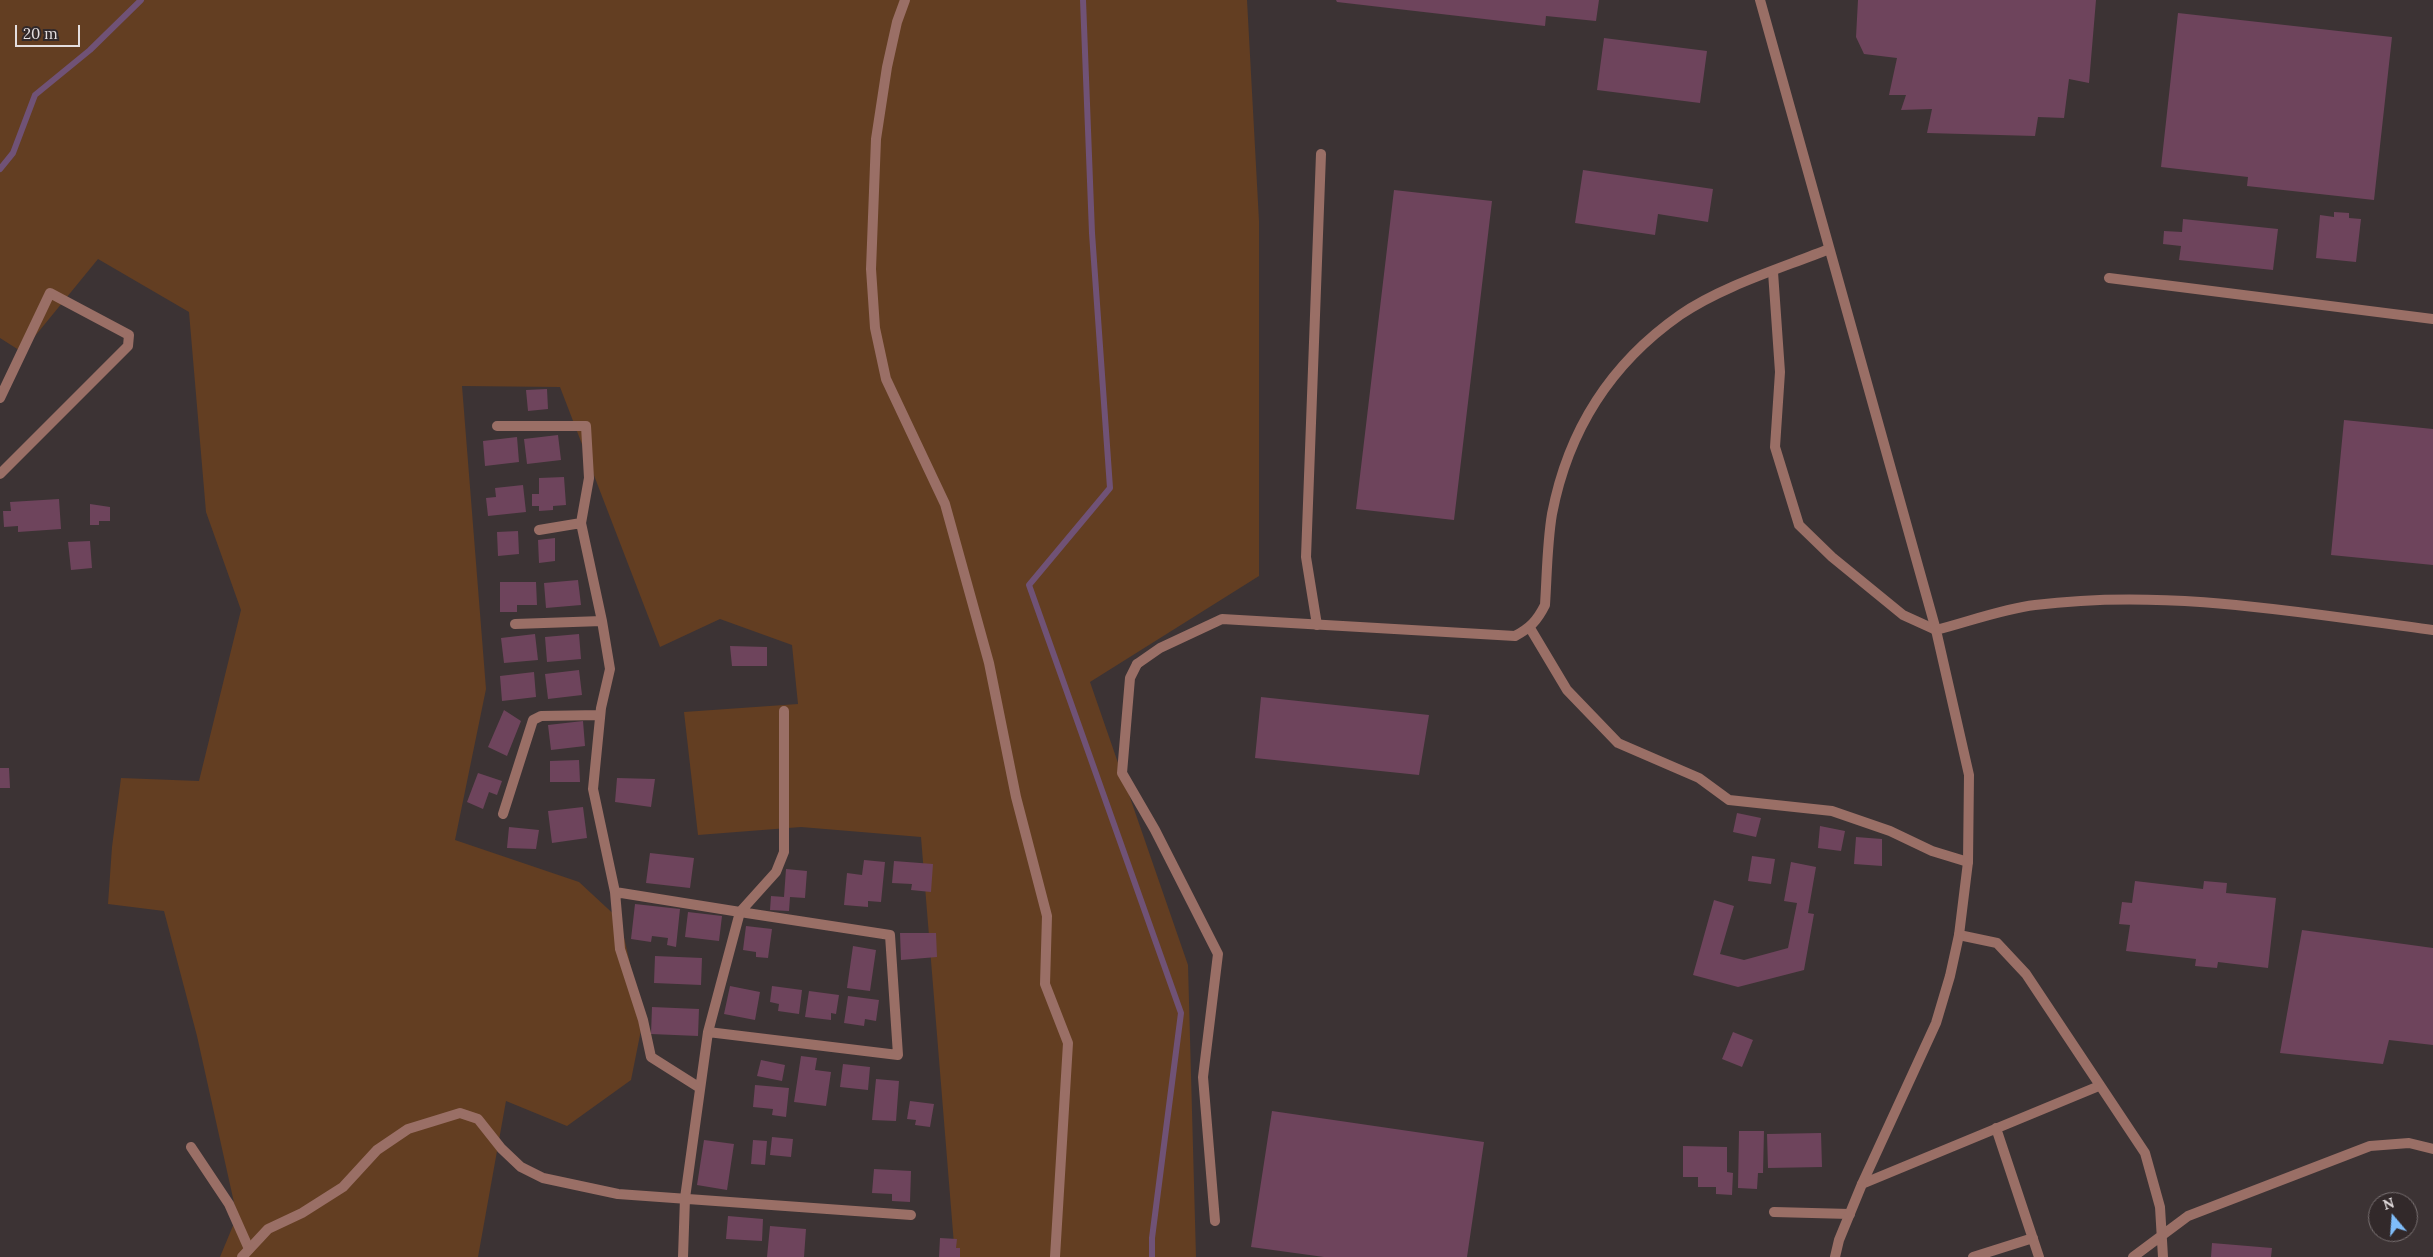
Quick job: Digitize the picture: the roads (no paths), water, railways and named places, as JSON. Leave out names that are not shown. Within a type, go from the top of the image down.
[{"type":"street","points":[[905,0],[897,22],[887,67],[876,140],[871,269],[876,328],[886,379],[944,504],[989,663],[1016,797],[1047,916],[1045,984],[1068,1043],[1055,1257]]},
{"type":"street","points":[[1760,0],[1936,630],[1969,775],[1970,819],[1968,862],[1959,935],[1950,976],[1936,1023],[1862,1184],[1835,1257]]},
{"type":"street","points":[[1317,625],[1306,557],[1321,154]]},
{"type":"street","points":[[1215,1221],[1203,1078],[1218,954],[1156,830],[1122,773],[1130,678],[1137,664],[1160,648],[1222,619],[1515,636],[1530,628],[1538,619],[1545,605],[1552,516],[1564,464],[1587,413],[1612,377],[1642,346],[1680,315],[1715,296],[1830,249]]},
{"type":"street","points":[[1774,272],[1780,372],[1775,447],[1799,524],[1832,557],[1903,615],[1936,630],[2034,605],[2101,599],[2159,599],[2236,604],[2433,630]]},
{"type":"street","points":[[2109,278],[2433,319]]},
{"type":"street","points":[[0,398],[50,293],[129,335],[128,346],[0,474]]},
{"type":"street","points":[[497,426],[586,426],[589,478],[581,523],[602,621],[610,669],[600,715],[593,789],[615,892],[620,950],[643,1020],[651,1058],[700,1088]]},
{"type":"street","points":[[539,530],[581,523]]},
{"type":"street","points":[[515,624],[602,621]]},
{"type":"street","points":[[1530,628],[1567,690],[1618,743],[1699,778],[1729,800],[1832,811],[1890,831],[1932,851],[1968,862]]},
{"type":"street","points":[[682,1257],[685,1198],[708,1032],[740,912],[776,872],[784,852],[784,711]]},
{"type":"street","points":[[503,814],[533,720],[541,716],[600,715]]},
{"type":"street","points":[[615,892],[890,935],[898,1055],[708,1032]]},
{"type":"street","points":[[1959,935],[1997,943],[2026,974],[2145,1153],[2160,1207],[2163,1257]]},
{"type":"street","points":[[1862,1184],[2099,1086]]},
{"type":"street","points":[[242,1257],[268,1229],[302,1213],[342,1187],[377,1150],[408,1129],[460,1113],[478,1120],[501,1148],[521,1167],[543,1178],[618,1194],[911,1215]]},
{"type":"street","points":[[1996,1128],[2039,1257]]},
{"type":"street","points":[[2133,1257],[2161,1238],[2188,1216],[2370,1146],[2409,1143],[2433,1149]]},
{"type":"street","points":[[191,1147],[229,1204],[249,1249]]},
{"type":"street","points":[[1774,1212],[1850,1214]]},
{"type":"street","points":[[1973,1257],[2033,1238]]},
{"type":"waterway","points":[[0,169],[13,153],[35,95],[90,50],[141,0]]},
{"type":"waterway","points":[[1083,0],[1092,233],[1110,488],[1029,585],[1181,1013],[1152,1238],[1152,1257]]}]
